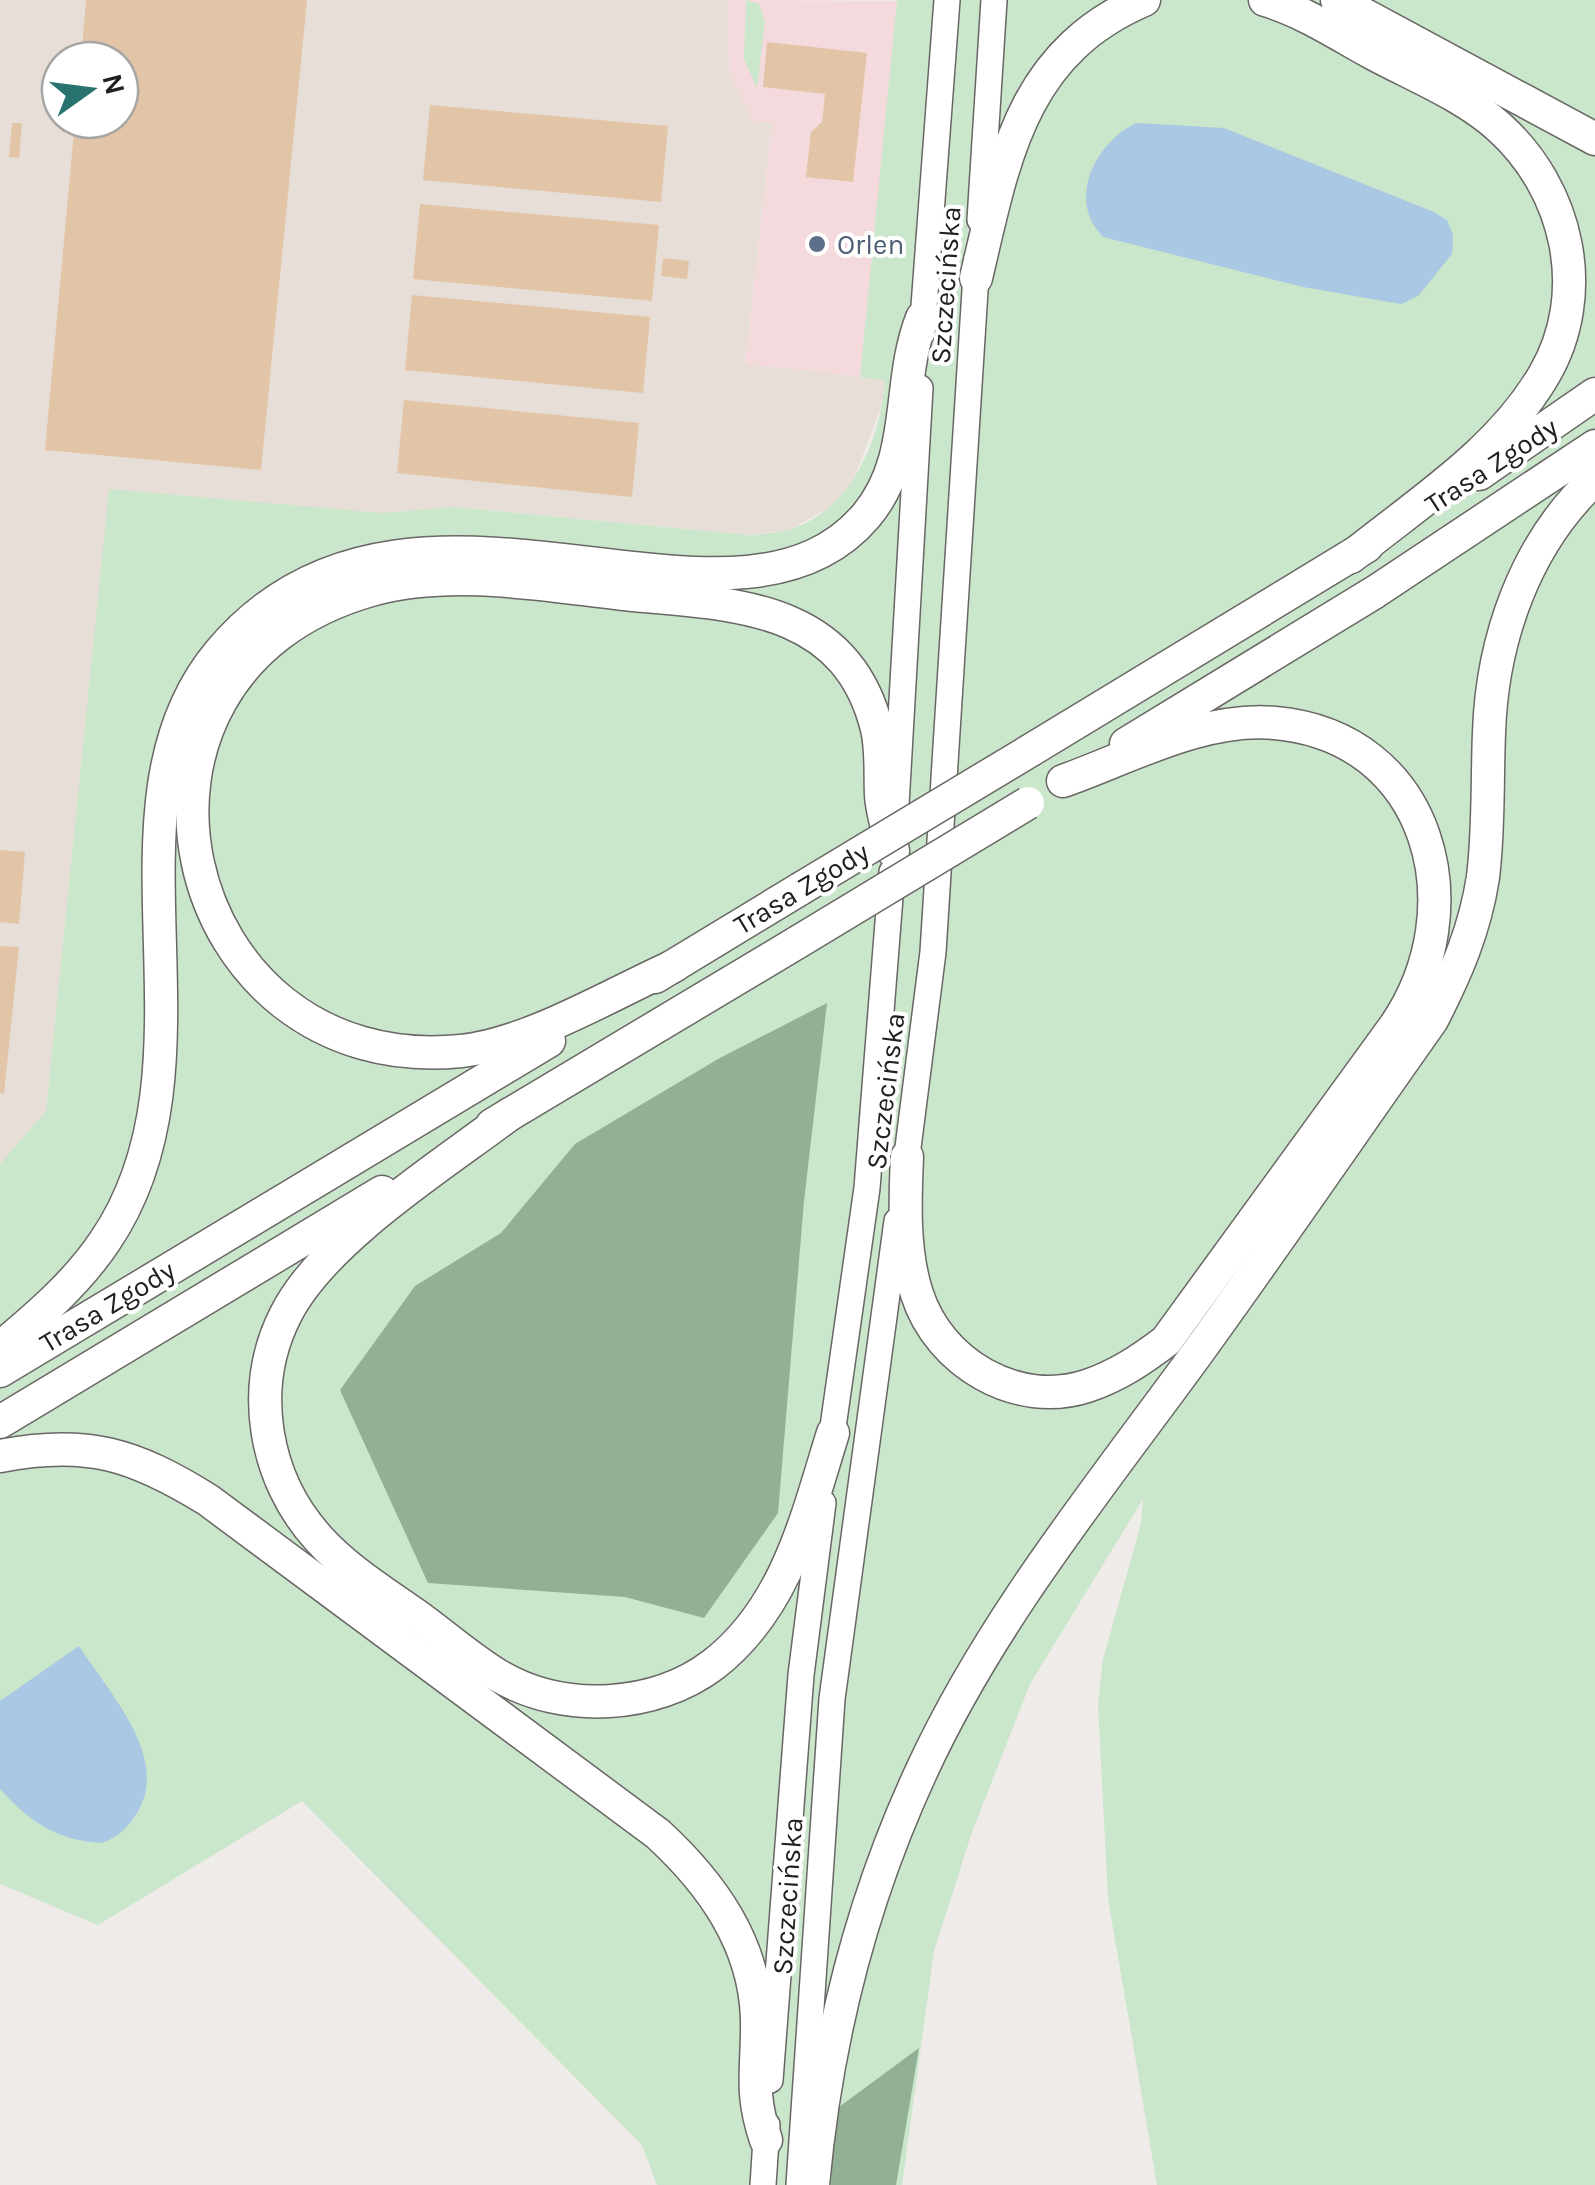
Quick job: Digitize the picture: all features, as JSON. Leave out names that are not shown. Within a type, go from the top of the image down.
[{"type":"highway","points":[[976,278],[1005,157],[1019,120],[1045,76],[1054,62],[1096,24],[1144,0]]},
{"type":"highway","points":[[1265,0],[1434,86],[1496,124],[1527,155],[1557,205],[1569,263],[1568,315],[1546,372],[1515,418],[1491,444],[1351,556]]},
{"type":"highway","points":[[1337,0],[1595,138]]},
{"type":"highway","points":[[0,1348],[82,1271],[107,1239],[144,1154],[158,1098],[164,1018],[159,831],[163,784],[187,704],[221,650],[272,600],[340,568],[391,555],[477,552],[718,573],[770,569],[812,556],[866,516],[892,474],[904,422],[911,346],[922,318]]},
{"type":"highway","name":"Trasa Zgody","points":[[0,1371],[1351,556],[1595,394]]},
{"type":"highway","name":"Trasa Zgody","points":[[0,1422],[1375,592],[1595,446]]},
{"type":"highway","points":[[812,2185],[826,2072],[856,1950],[886,1855],[922,1768],[969,1683],[1053,1551],[1432,1020],[1462,962],[1483,877],[1496,656],[1514,599],[1538,552],[1595,479]]},
{"type":"highway","points":[[674,966],[506,1041],[462,1051],[404,1051],[351,1040],[308,1017],[263,982],[231,946],[207,903],[191,846],[190,808],[195,769],[214,714],[248,664],[284,631],[314,612],[374,589],[406,583],[493,581],[748,606],[790,620],[812,634],[856,680],[877,730],[881,798],[893,851]]},
{"type":"highway","points":[[907,1158],[907,1224],[917,1296],[938,1334],[959,1358],[1002,1385],[1050,1392],[1084,1388],[1128,1370],[1166,1341],[1395,1026],[1422,978],[1437,908],[1427,841],[1393,783],[1340,742],[1275,723],[1224,725],[1063,782]]},
{"type":"highway","points":[[510,1114],[322,1263],[286,1314],[269,1366],[264,1411],[270,1453],[286,1495],[319,1539],[366,1580],[501,1677],[542,1694],[586,1702],[650,1696],[682,1684],[714,1663],[744,1634],[770,1599],[792,1562],[832,1432]]},
{"type":"highway","points":[[0,1456],[52,1446],[101,1452],[160,1470],[259,1538],[658,1834],[714,1895],[743,1950],[757,2017],[753,2102],[766,2140]]},
{"type":"main road","name":"Szczecińska","points":[[762,2185],[801,1675],[870,1157],[893,851],[922,318],[947,0]]},
{"type":"main road","name":"Szczecińska","points":[[799,2185],[838,1635],[907,1158],[932,952],[994,0]]},
{"type":"shaded area","points":[[0,0],[727,0],[729,72],[753,121],[772,123],[745,364],[885,379],[884,399],[852,484],[833,505],[790,530],[749,535],[455,507],[382,513],[68,910],[46,1111],[0,1164]]},
{"type":"shaded area","name":"Orlen","points":[[727,0],[898,1],[860,377],[745,365],[772,124],[753,122],[729,72]]},
{"type":"green space","points":[[746,0],[759,4],[765,21],[757,88],[744,59]]},
{"type":"green space","points":[[897,0],[1595,0],[1595,2185],[1157,2185],[1108,1898],[1098,1704],[1103,1659],[1141,1524],[1143,1499],[1030,1684],[972,1832],[934,1951],[902,2185],[657,2185],[642,2145],[302,1801],[98,1925],[0,1884],[0,1164],[46,1111],[109,489],[382,513],[454,507],[749,535],[788,530],[810,521],[829,507],[859,470],[882,403],[885,380],[860,377]]},
{"type":"green space","points":[[827,1003],[804,1201],[778,1513],[704,1618],[625,1597],[428,1583],[340,1390],[415,1286],[501,1233],[575,1144],[718,1059]]},
{"type":"green space","points":[[919,2048],[896,2185],[831,2185],[835,2110]]},
{"type":"water","points":[[1136,123],[1224,128],[1434,212],[1447,220],[1453,235],[1452,254],[1418,296],[1401,304],[1303,287],[1103,237],[1087,206],[1090,174],[1108,144]]},
{"type":"water","points":[[79,1646],[132,1726],[146,1770],[146,1792],[137,1813],[122,1831],[102,1843],[71,1838],[45,1827],[0,1789],[0,1701]]},
{"type":"building","points":[[86,0],[307,0],[261,470],[45,450],[73,140],[140,140],[140,40],[83,40]]},
{"type":"building","points":[[767,42],[867,53],[853,182],[806,177],[811,132],[822,122],[825,94],[763,87]]},
{"type":"building","points":[[430,105],[668,126],[661,202],[423,180]]},
{"type":"building","points":[[12,123],[22,123],[19,158],[9,157]]},
{"type":"building","points":[[420,204],[659,225],[652,301],[413,279]]},
{"type":"building","points":[[663,258],[689,261],[687,279],[661,276]]},
{"type":"building","points":[[412,295],[650,317],[643,393],[405,370]]},
{"type":"building","points":[[404,400],[639,423],[632,497],[397,473]]},
{"type":"building","points":[[0,850],[25,852],[19,924],[0,922]]},
{"type":"building","points":[[0,946],[19,947],[4,1094],[0,1093]]},
{"type":"place","name":"Orlen","points":[[817,244]]}]
